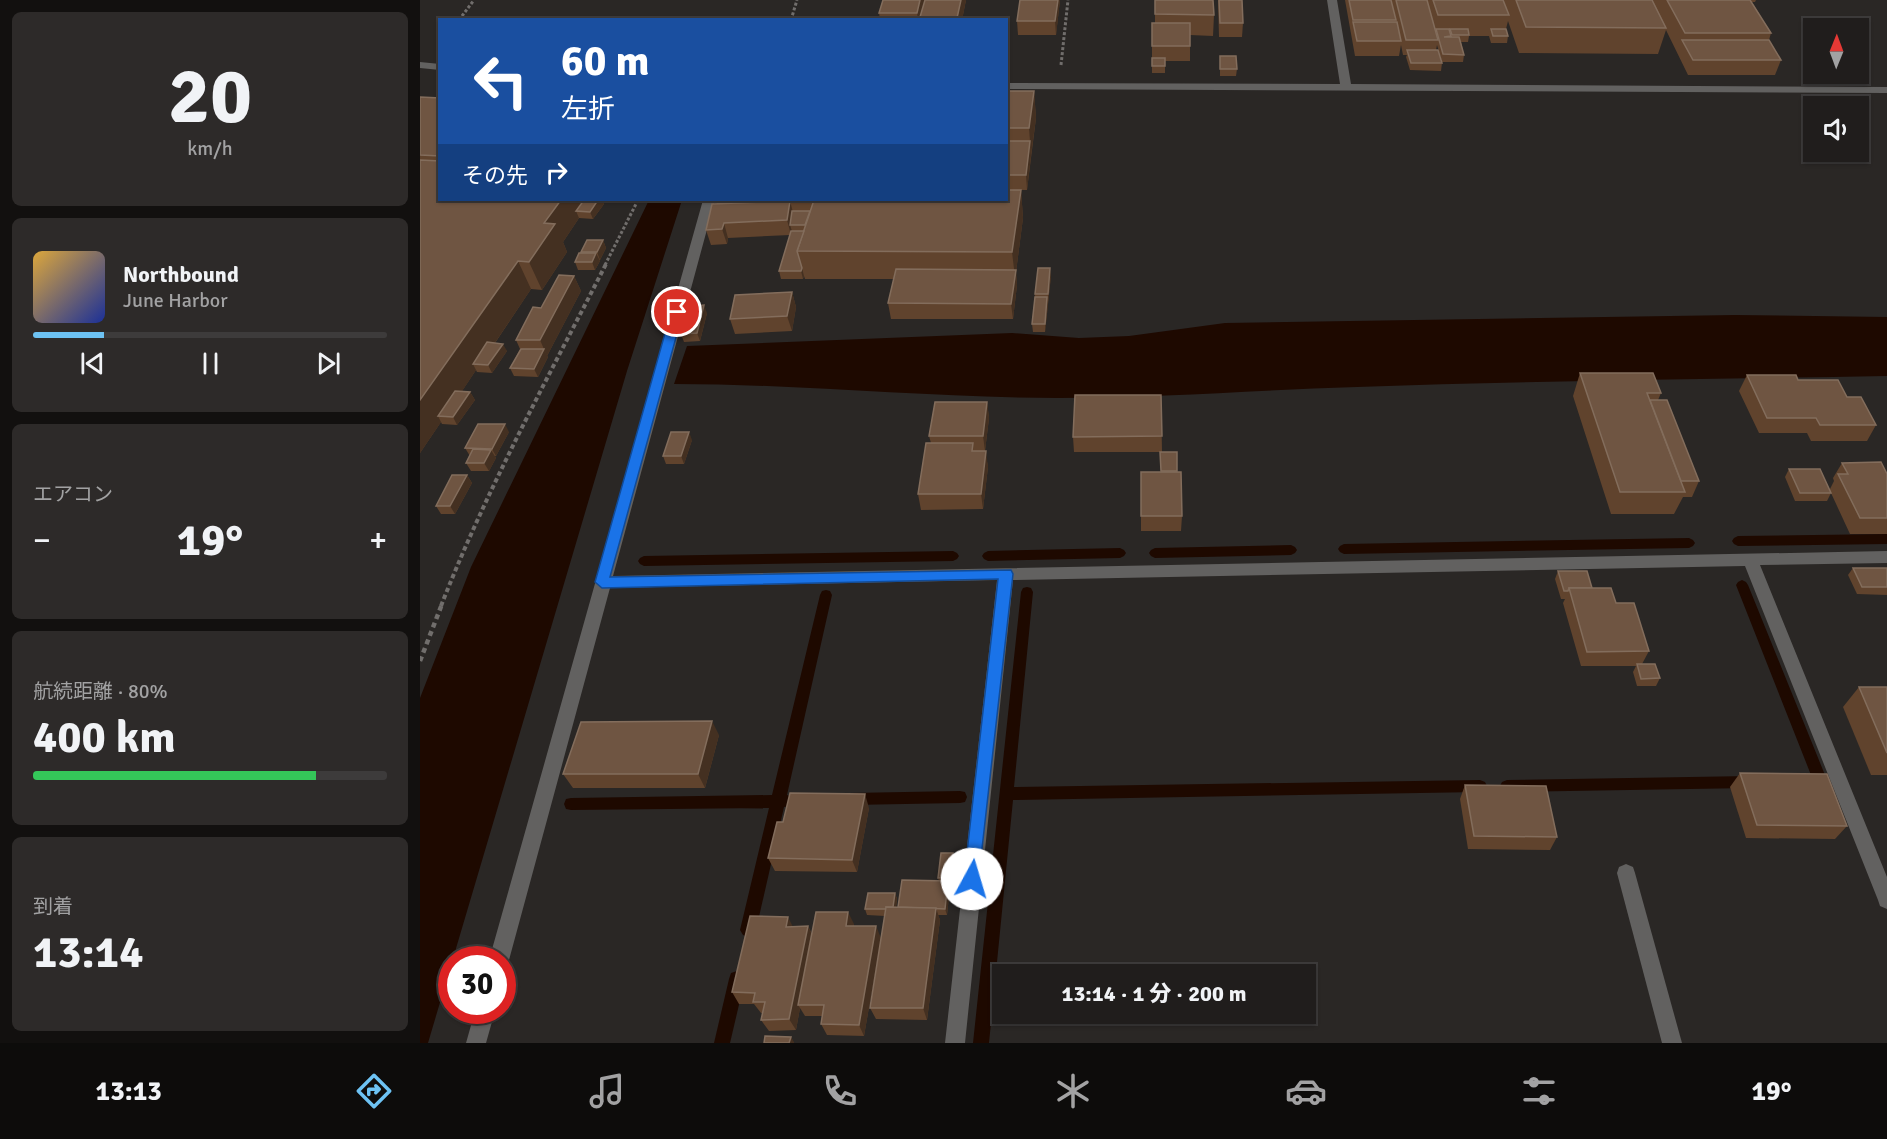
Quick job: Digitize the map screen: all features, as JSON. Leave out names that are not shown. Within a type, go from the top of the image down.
[{"type":"street","points":[[1332,0],[1346,88]]},
{"type":"street","points":[[420,65],[438,67]]},
{"type":"street","points":[[1008,86],[1887,90]]},
{"type":"street","points":[[502,946],[709,201]]},
{"type":"street","points":[[602,582],[1887,557]]},
{"type":"street","points":[[1750,559],[1887,900]]},
{"type":"street","points":[[955,1043],[1006,574]]},
{"type":"street","points":[[1626,873],[1672,1043]]},
{"type":"street","points":[[476,1043],[481,1024]]},
{"type":"path","points":[[460,18],[474,0]]},
{"type":"path","points":[[792,18],[797,0]]},
{"type":"path","points":[[1059,86],[1068,0]]},
{"type":"path","points":[[420,661],[457,565],[492,490],[637,201]]},
{"type":"shaded area","points":[[649,201],[682,201],[627,371],[457,946],[438,946],[438,1009],[428,1043],[420,1043],[420,698],[471,567]]},
{"type":"shaded area","points":[[1735,315],[1887,317],[1887,376],[1489,383],[1058,398],[674,384],[687,346],[1012,333],[1079,338],[1129,336],[1225,323]]},
{"type":"building","points":[[883,0],[920,0],[917,13],[879,13]]},
{"type":"building","points":[[925,0],[961,0],[957,18],[920,17]]},
{"type":"building","points":[[1020,0],[1058,0],[1055,21],[1017,21]]},
{"type":"building","points":[[1155,0],[1213,0],[1214,15],[1155,14]]},
{"type":"building","points":[[1219,0],[1242,0],[1243,23],[1220,23]]},
{"type":"building","points":[[1349,0],[1391,0],[1396,20],[1353,20]]},
{"type":"building","points":[[1396,0],[1427,0],[1438,40],[1406,40]]},
{"type":"building","points":[[1433,0],[1503,0],[1509,15],[1438,15]]},
{"type":"building","points":[[1516,0],[1652,0],[1666,28],[1526,27]]},
{"type":"building","points":[[1667,0],[1750,0],[1771,33],[1685,33]]},
{"type":"building","points":[[1353,22],[1397,22],[1401,41],[1357,41]]},
{"type":"building","points":[[1152,23],[1190,23],[1190,46],[1152,46]]},
{"type":"building","points":[[1436,29],[1449,29],[1451,36],[1444,37],[1459,37],[1464,55],[1443,54]]},
{"type":"building","points":[[1450,29],[1468,29],[1469,35],[1452,35]]},
{"type":"building","points":[[1491,29],[1506,29],[1508,36],[1493,36]]},
{"type":"building","points":[[1682,40],[1769,40],[1781,60],[1693,60]]},
{"type":"building","points":[[1407,50],[1438,50],[1442,63],[1411,63]]},
{"type":"building","points":[[1220,56],[1236,56],[1237,69],[1220,69]]},
{"type":"building","points":[[1152,58],[1165,58],[1165,66],[1152,66]]},
{"type":"building","points":[[1008,91],[1034,91],[1029,128],[1008,128]]},
{"type":"building","points":[[420,97],[438,98],[438,156],[420,155]]},
{"type":"building","points":[[1008,141],[1030,141],[1026,175],[1008,175]]},
{"type":"building","points":[[420,160],[438,161],[438,201],[560,201],[544,223],[555,224],[529,262],[518,261],[420,400]]},
{"type":"building","points":[[1008,190],[1021,190],[1012,252],[797,251],[814,201],[1008,201]]},
{"type":"building","points":[[583,201],[597,201],[590,212],[576,211]]},
{"type":"building","points":[[790,201],[787,220],[724,223],[722,229],[706,230],[712,204]]},
{"type":"building","points":[[792,211],[810,211],[805,225],[790,225]]},
{"type":"building","points":[[791,231],[804,231],[797,251],[802,268],[801,271],[779,271]]},
{"type":"building","points":[[587,240],[603,240],[597,252],[581,252]]},
{"type":"building","points":[[579,253],[596,253],[592,262],[575,262]]},
{"type":"building","points":[[1038,268],[1050,268],[1048,294],[1035,294]]},
{"type":"building","points":[[896,269],[1016,270],[1011,304],[888,303]]},
{"type":"building","points":[[559,275],[574,276],[540,340],[516,340],[533,307],[541,308]]},
{"type":"building","points":[[792,292],[787,316],[730,319],[735,295]]},
{"type":"building","points":[[1035,297],[1047,297],[1045,324],[1032,324]]},
{"type":"building","points":[[704,305],[697,333],[681,334],[688,306]]},
{"type":"building","points":[[487,342],[503,344],[488,365],[473,364]]},
{"type":"building","points":[[521,349],[544,349],[534,369],[510,368]]},
{"type":"building","points":[[1580,373],[1653,373],[1661,393],[1647,393],[1685,492],[1620,492]]},
{"type":"building","points":[[1747,375],[1796,375],[1798,380],[1838,380],[1847,397],[1861,397],[1876,425],[1820,425],[1816,418],[1767,418]]},
{"type":"building","points":[[455,391],[470,392],[453,417],[438,416]]},
{"type":"building","points":[[1075,395],[1161,395],[1162,436],[1073,437]]},
{"type":"building","points":[[1650,400],[1667,400],[1699,481],[1681,481]]},
{"type":"building","points":[[935,402],[987,402],[983,436],[929,436]]},
{"type":"building","points":[[478,424],[505,424],[492,449],[465,448]]},
{"type":"building","points":[[671,432],[689,432],[681,456],[663,456]]},
{"type":"building","points":[[926,443],[973,443],[972,451],[986,451],[981,494],[918,494]]},
{"type":"building","points":[[473,449],[491,450],[484,463],[466,463]]},
{"type":"building","points":[[1160,452],[1177,452],[1177,471],[1161,471]]},
{"type":"building","points":[[1881,462],[1887,474],[1887,518],[1860,518],[1838,474],[1848,474],[1842,463]]},
{"type":"building","points":[[1789,469],[1820,469],[1831,493],[1800,493]]},
{"type":"building","points":[[1141,472],[1181,472],[1182,516],[1141,516]]},
{"type":"building","points":[[452,475],[467,475],[450,506],[436,506]]},
{"type":"building","points":[[1853,568],[1887,568],[1887,587],[1862,587]]},
{"type":"building","points":[[1558,571],[1587,571],[1592,588],[1569,588],[1568,591],[1564,591]]},
{"type":"building","points":[[1569,588],[1611,588],[1616,603],[1634,603],[1649,651],[1587,652]]},
{"type":"building","points":[[1637,664],[1655,664],[1660,678],[1641,679]]},
{"type":"building","points":[[1859,687],[1887,687],[1887,753]]},
{"type":"building","points":[[712,721],[698,774],[563,774],[581,722]]},
{"type":"building","points":[[1740,773],[1827,774],[1847,826],[1757,825]]},
{"type":"building","points":[[1465,785],[1546,786],[1557,837],[1474,836]]},
{"type":"building","points":[[790,793],[865,794],[852,860],[768,858],[777,822],[783,822]]},
{"type":"building","points":[[941,853],[953,853],[950,877],[938,878]]},
{"type":"building","points":[[902,880],[948,881],[945,909],[898,907]]},
{"type":"building","points":[[868,893],[895,893],[893,907],[865,909]]},
{"type":"building","points":[[886,907],[936,908],[923,1008],[870,1008]]},
{"type":"building","points":[[816,912],[848,912],[846,926],[876,926],[859,1025],[821,1024],[824,1005],[798,1005]]},
{"type":"building","points":[[750,916],[788,917],[786,927],[808,926],[789,1019],[761,1020],[765,1002],[753,1002],[755,993],[732,992]]},
{"type":"building","points":[[765,1036],[791,1037],[789,1043],[764,1043]]},
{"type":"waterway","points":[[1738,541],[1887,539]]},
{"type":"waterway","points":[[1344,549],[1689,543]]},
{"type":"waterway","points":[[1155,553],[1291,550]]},
{"type":"waterway","points":[[988,556],[1120,553]]},
{"type":"waterway","points":[[644,561],[953,556]]},
{"type":"waterway","points":[[1742,585],[1820,780],[1813,781]]},
{"type":"waterway","points":[[981,1043],[1027,592]]},
{"type":"waterway","points":[[778,801],[826,595]]},
{"type":"waterway","points":[[1507,786],[1750,782]]},
{"type":"waterway","points":[[1007,794],[1480,786]]},
{"type":"waterway","points":[[850,799],[960,797]]},
{"type":"waterway","points":[[571,804],[778,801]]},
{"type":"waterway","points":[[748,930],[778,801]]},
{"type":"waterway","points":[[778,801],[785,801]]},
{"type":"waterway","points":[[722,1043],[737,979]]},
{"type":"route","points":[[677,312],[602,582],[1006,574],[972,879]]}]
